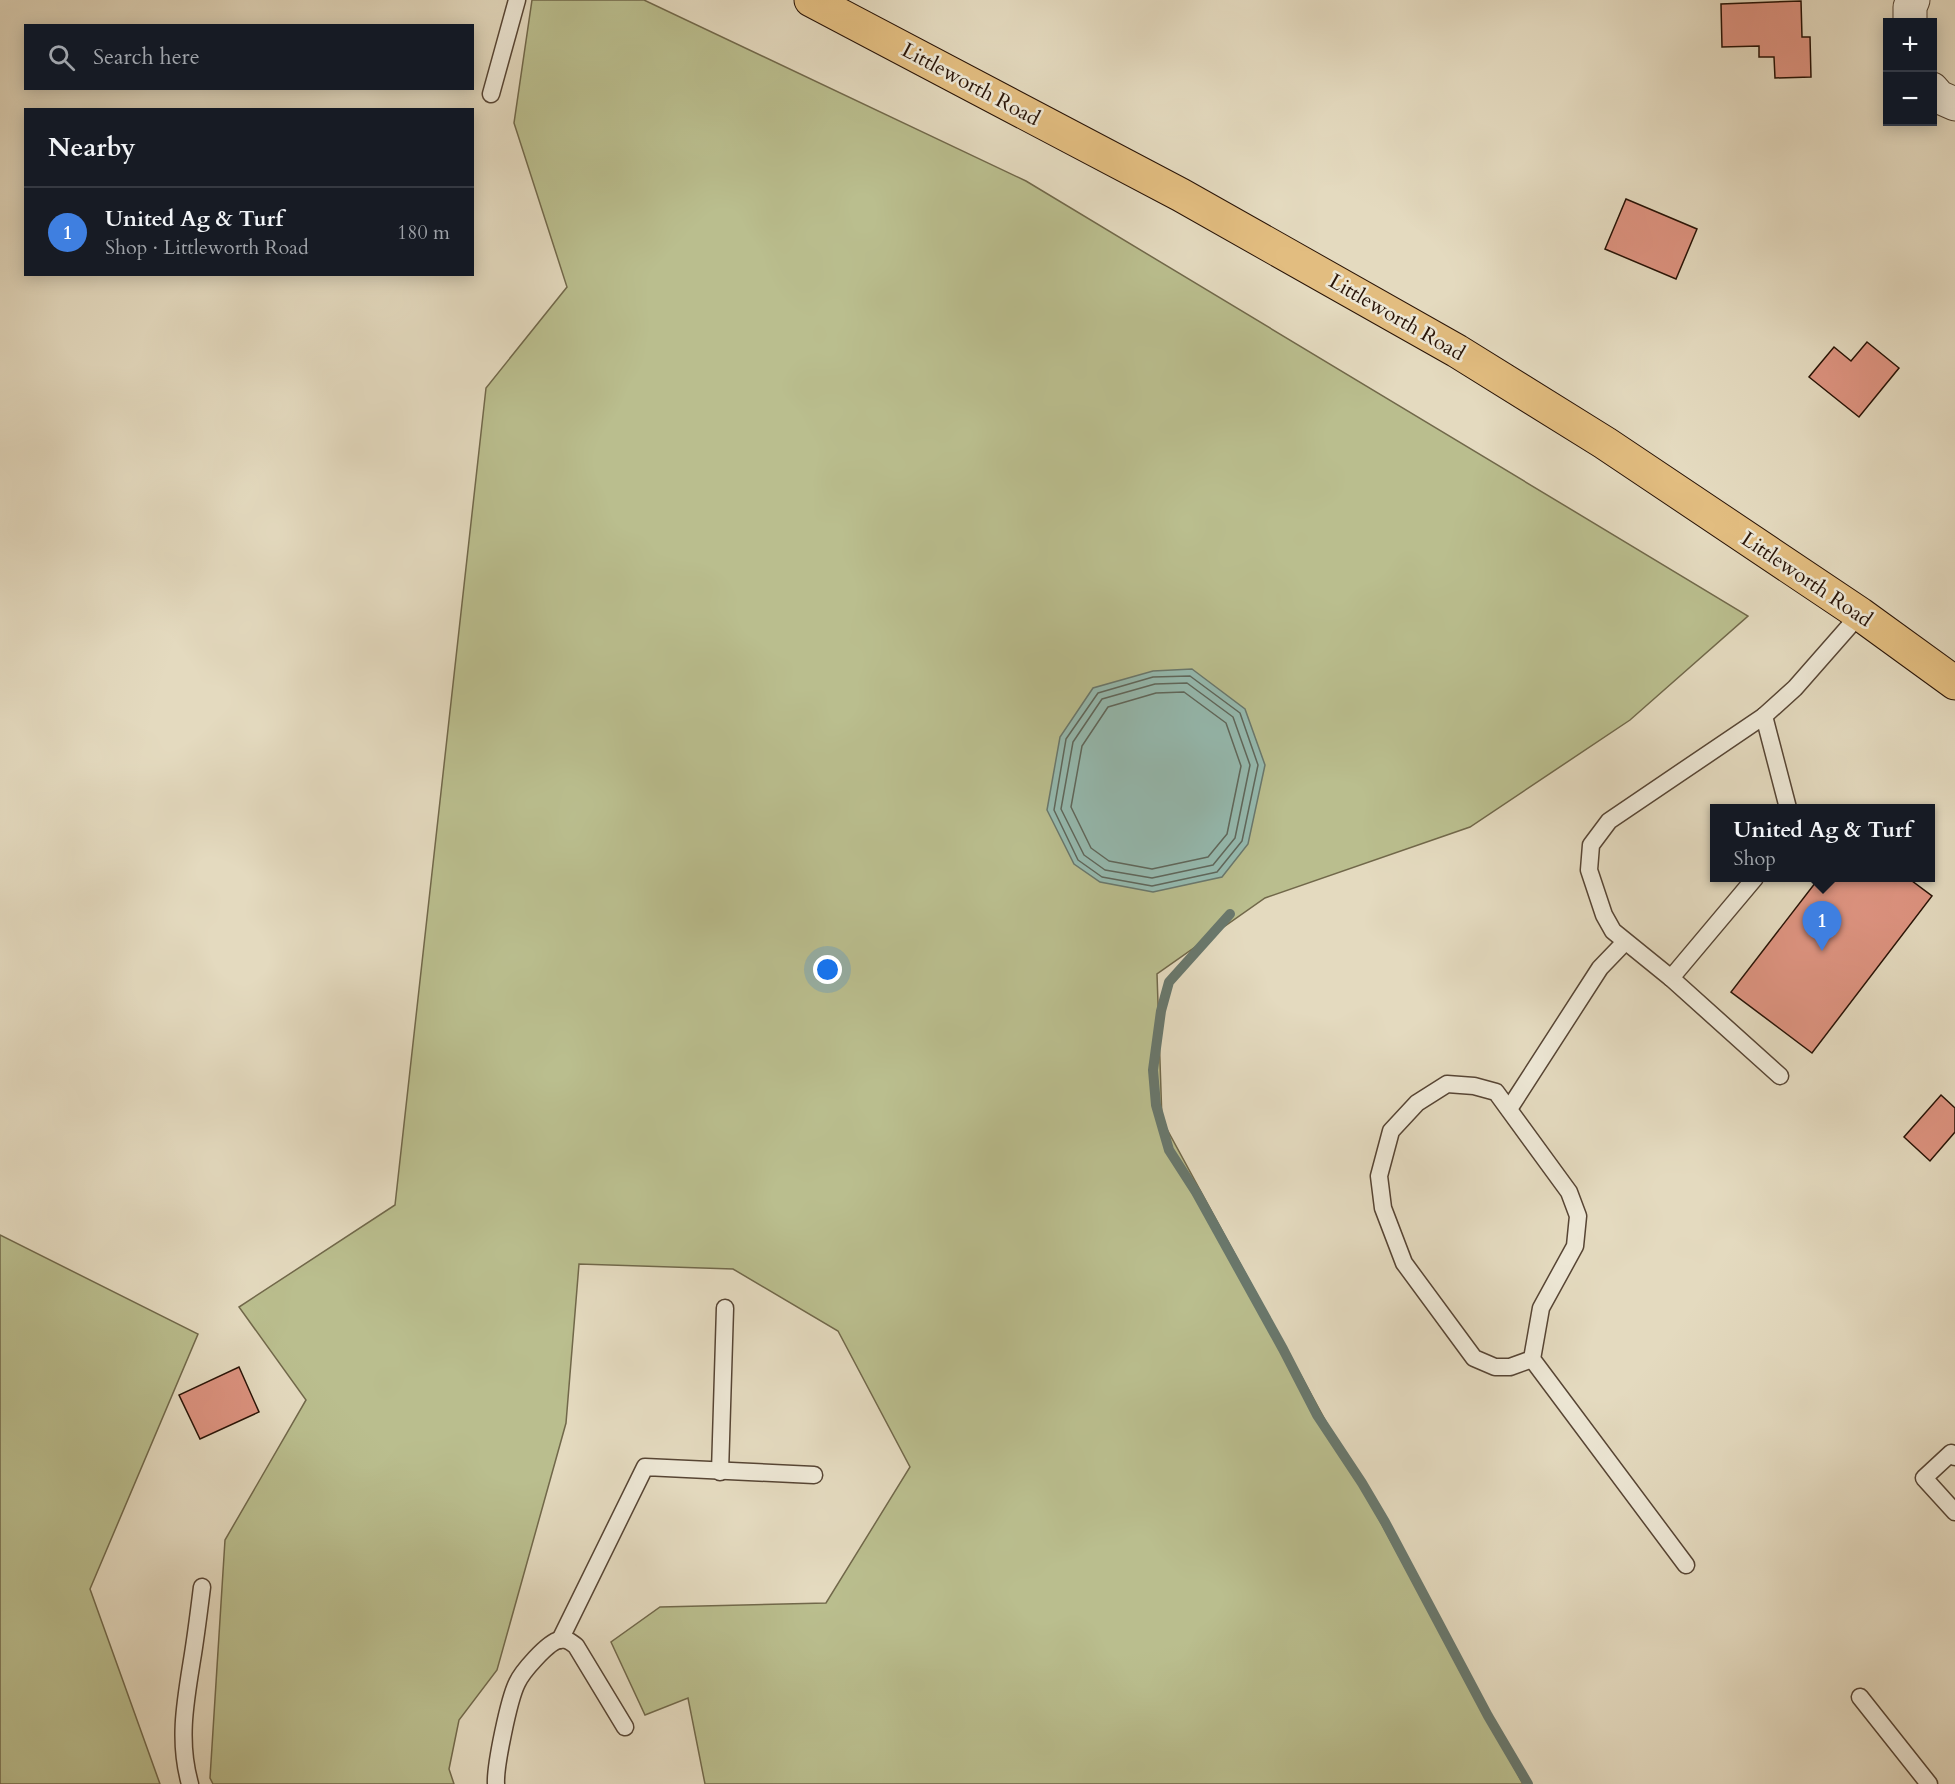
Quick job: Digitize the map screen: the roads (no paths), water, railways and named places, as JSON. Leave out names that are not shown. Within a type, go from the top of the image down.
[{"type":"main road","name":"Littleworth Road","points":[[811,0],[1181,195],[1457,351],[1605,443],[1860,614],[1955,683]]},
{"type":"street","points":[[1910,18],[1913,0]]},
{"type":"street","points":[[1937,95],[1955,104]]},
{"type":"lane","points":[[491,94],[517,0]]},
{"type":"lane","points":[[1780,1076],[1671,978],[1613,931],[1604,915],[1589,870],[1591,845],[1609,821],[1764,716],[1795,688],[1860,614]]},
{"type":"lane","points":[[1764,716],[1787,804]]},
{"type":"lane","points":[[1671,978],[1752,882]]},
{"type":"lane","points":[[1509,1109],[1600,968],[1626,942]]},
{"type":"lane","points":[[1532,1359],[1510,1367],[1495,1367],[1474,1358],[1404,1263],[1383,1208],[1379,1176],[1391,1131],[1417,1103],[1447,1084],[1474,1086],[1496,1092],[1569,1192],[1578,1216],[1575,1246],[1541,1308],[1532,1359],[1686,1565]]},
{"type":"lane","points":[[720,1472],[725,1308]]},
{"type":"lane","points":[[1954,1507],[1924,1478],[1951,1453],[1955,1457]]},
{"type":"lane","points":[[560,1640],[645,1467],[814,1475]]},
{"type":"lane","points":[[190,1784],[184,1763],[183,1715],[202,1587]]},
{"type":"lane","points":[[496,1784],[517,1683],[531,1663],[560,1640],[568,1640],[576,1646],[625,1727]]},
{"type":"lane","points":[[1860,1697],[1929,1784]]},
{"type":"water","points":[[1192,669],[1245,709],[1265,765],[1248,844],[1222,877],[1153,892],[1100,882],[1074,864],[1047,810],[1060,737],[1093,688],[1153,671]]},
{"type":"waterway","points":[[1230,914],[1169,982],[1161,1011],[1153,1070],[1156,1105],[1169,1150],[1196,1192],[1317,1415],[1385,1522],[1488,1716],[1528,1784]]},
{"type":"place","name":"United Ag & Turf","points":[[1822,951]]}]
